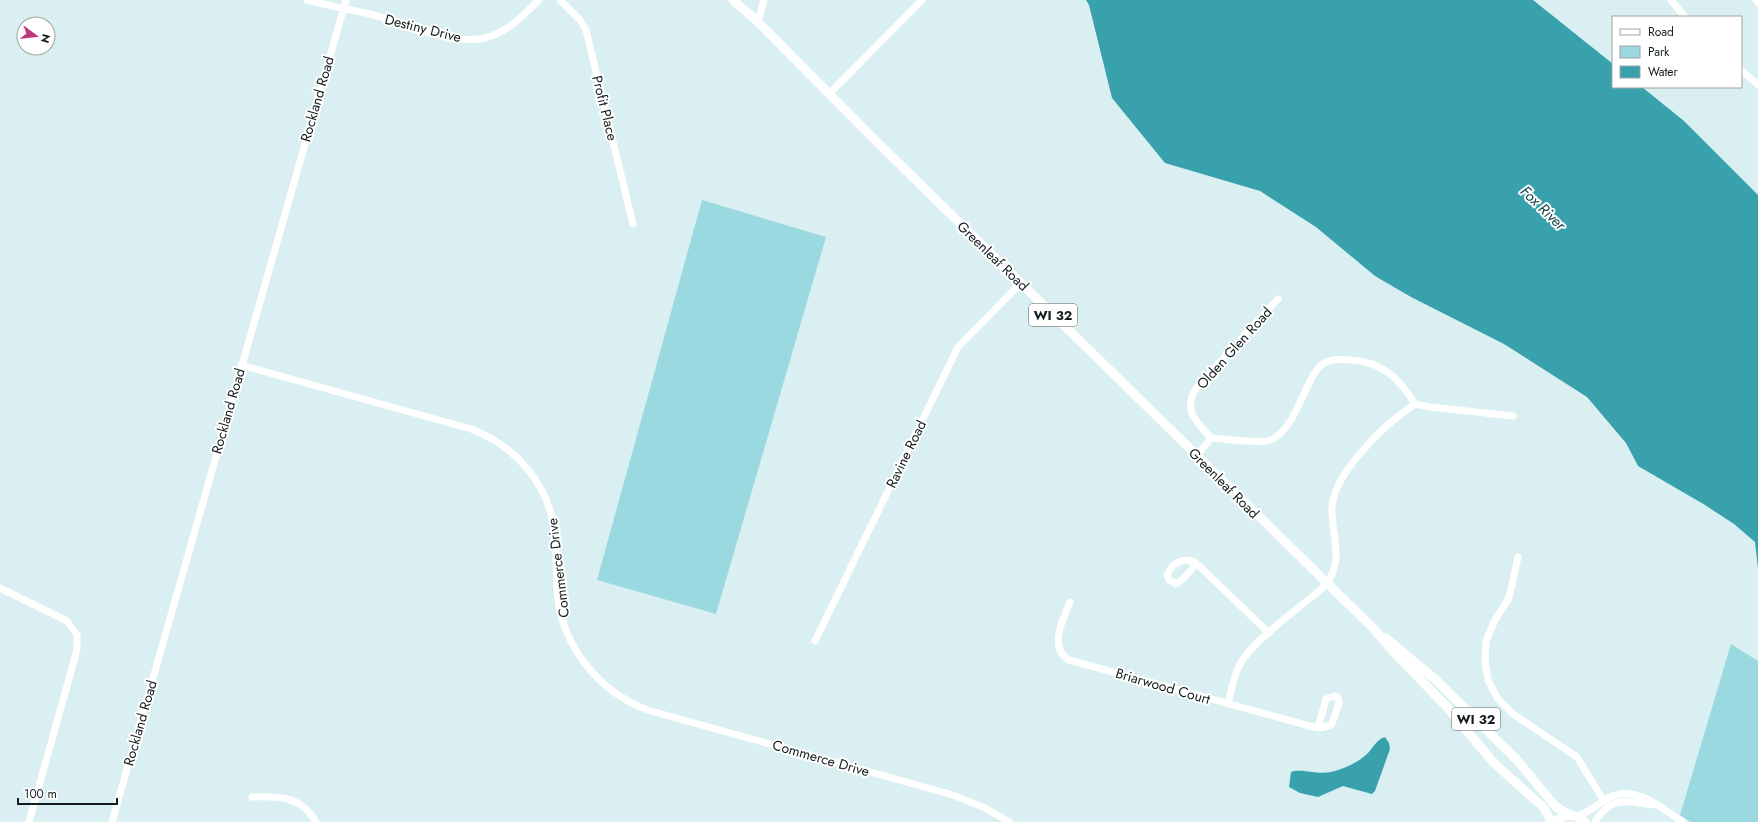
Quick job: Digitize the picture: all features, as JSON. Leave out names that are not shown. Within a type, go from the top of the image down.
[{"type":"main road","name":"Greenleaf Road","points":[[733,0],[758,22],[829,94],[1326,584],[1374,629],[1402,650],[1436,680],[1517,760],[1556,807],[1573,816]]},
{"type":"main road","name":"Greenleaf Road","points":[[1374,629],[1390,648],[1446,706],[1493,762],[1544,808],[1551,822]]},
{"type":"main road","points":[[1555,822],[1562,817],[1573,816]]},
{"type":"main road","name":"WI 32","points":[[1573,816],[1585,822]]},
{"type":"street","name":"Destiny Drive","points":[[307,0],[343,10],[366,14],[451,38],[475,39],[494,35],[509,27],[539,0]]},
{"type":"street","name":"Rockland Road","points":[[112,822],[346,0]]},
{"type":"street","name":"Profit Place","points":[[560,0],[580,20],[586,30],[633,224]]},
{"type":"street","points":[[758,22],[764,0]]},
{"type":"street","points":[[829,94],[922,0]]},
{"type":"street","points":[[1671,0],[1684,16]]},
{"type":"street","points":[[1742,71],[1758,85]]},
{"type":"street","name":"Ravine Road","points":[[815,641],[958,348],[1021,283]]},
{"type":"street","name":"Olden Glen Road","points":[[1211,438],[1195,420],[1190,406],[1191,396],[1197,387],[1278,299]]},
{"type":"street","points":[[1197,456],[1211,438],[1268,441],[1287,429],[1316,374],[1325,363],[1339,359],[1362,361],[1386,370],[1401,382],[1414,404]]},
{"type":"street","name":"Commerce Drive","points":[[241,365],[471,429],[494,440],[513,453],[534,478],[544,493],[550,510],[555,536],[559,606],[572,643],[594,674],[605,685],[625,699],[651,711],[953,795],[984,808],[1009,822]]},
{"type":"street","points":[[1228,704],[1239,666],[1268,633],[1326,584],[1336,565],[1336,542],[1332,507],[1336,490],[1355,458],[1397,415],[1414,404],[1513,416]]},
{"type":"street","points":[[1518,557],[1513,588],[1507,603],[1490,630],[1485,653],[1486,670],[1492,689],[1498,699],[1513,714],[1577,758],[1604,801]]},
{"type":"street","points":[[1195,562],[1268,633]]},
{"type":"street","points":[[0,588],[67,621],[76,635],[77,650],[29,822]]},
{"type":"street","name":"Briarwood Court","points":[[1070,602],[1058,640],[1059,650],[1066,658],[1318,728]]},
{"type":"street","points":[[1573,816],[1586,814],[1604,801],[1616,795],[1633,794],[1645,797],[1683,822]]},
{"type":"street","points":[[252,797],[271,795],[294,801],[308,811],[316,822]]},
{"type":"street","points":[[1595,822],[1603,811],[1618,802],[1638,801],[1657,805]]},
{"type":"green space","points":[[702,200],[826,237],[716,614],[597,580]]},
{"type":"green space","points":[[1731,644],[1758,661],[1758,822],[1691,822],[1680,815]]},
{"type":"water","name":"Fox River","points":[[1086,0],[1533,0],[1612,63],[1612,88],[1643,88],[1684,121],[1758,195],[1758,568],[1755,542],[1734,524],[1705,505],[1638,466],[1626,443],[1587,397],[1504,344],[1411,297],[1375,276],[1316,227],[1260,191],[1165,163],[1112,98],[1089,5]]},
{"type":"water","points":[[1385,737],[1389,743],[1390,749],[1375,791],[1372,794],[1343,786],[1318,797],[1300,793],[1289,787],[1291,772],[1299,771],[1326,773],[1341,769],[1355,763],[1377,742]]}]
